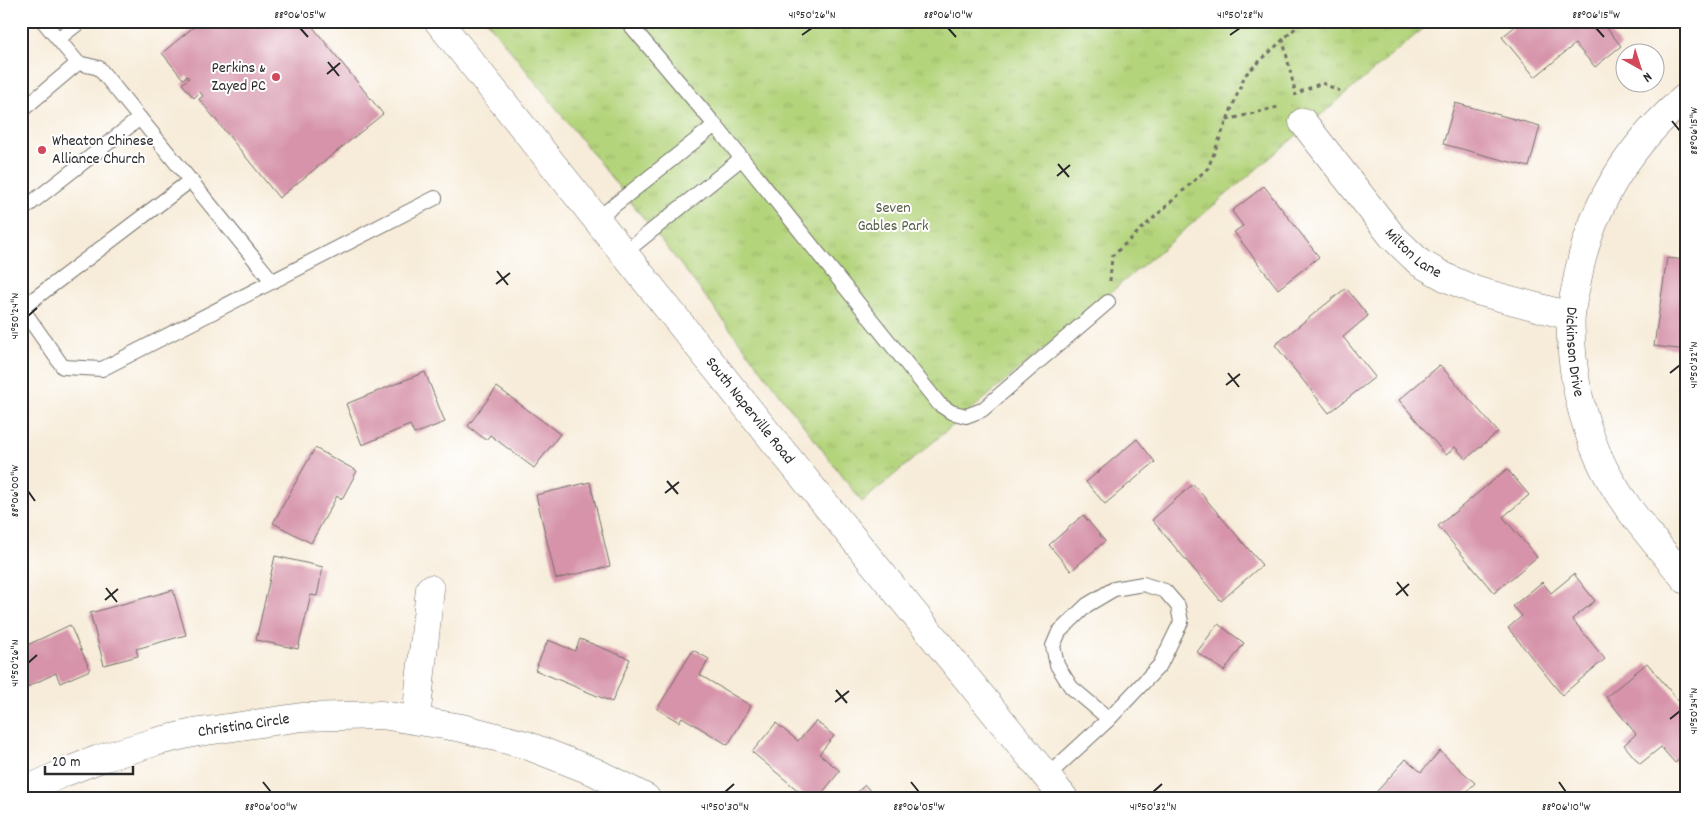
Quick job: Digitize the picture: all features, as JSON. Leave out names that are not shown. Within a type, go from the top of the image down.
[{"type":"street","name":"South Naperville Road","points":[[438,21],[911,611],[1064,798]]},
{"type":"street","name":"Dickinson Drive","points":[[1686,97],[1666,113],[1640,142],[1611,183],[1594,218],[1580,263],[1570,316],[1575,379],[1584,417],[1598,456],[1612,483],[1636,518],[1686,580]]},
{"type":"street","name":"Milton Lane","points":[[1304,122],[1392,236],[1420,262],[1447,278],[1477,291],[1570,316]]},
{"type":"street","points":[[416,719],[430,589]]},
{"type":"street","name":"Christina Circle","points":[[21,793],[63,773],[99,759],[193,733],[302,718],[382,715],[416,719],[462,728],[526,745],[595,772],[646,798]]},
{"type":"lane","points":[[42,21],[78,63],[99,68],[273,282]]},
{"type":"lane","points":[[58,39],[81,21]]},
{"type":"lane","points":[[627,21],[742,158],[939,404],[951,412],[966,416],[982,410],[1108,302]]},
{"type":"lane","points":[[21,111],[78,63]]},
{"type":"lane","points":[[21,212],[140,118]]},
{"type":"lane","points":[[596,219],[715,125]]},
{"type":"lane","points":[[624,253],[742,158]]},
{"type":"lane","points":[[191,180],[22,308],[63,367],[102,368],[435,198]]},
{"type":"lane","points":[[1047,776],[1110,719],[1160,665],[1181,622],[1178,606],[1165,591],[1143,584],[1114,589],[1087,605],[1059,632],[1053,646],[1057,665],[1071,687],[1110,719]]},
{"type":"path","points":[[1108,302],[1112,256],[1208,168],[1245,76],[1304,21]]},
{"type":"path","points":[[1283,40],[1298,102],[1299,92],[1322,83],[1340,91]]},
{"type":"path","points":[[1227,121],[1280,107]]},
{"type":"green space","name":"Seven Gables Park","points":[[487,21],[1432,21],[862,502],[692,279]]},
{"type":"building","points":[[201,21],[308,21],[383,114],[279,198],[199,99],[203,96],[200,92],[194,98],[182,84],[189,78],[187,76],[183,79],[162,53]]},
{"type":"building","points":[[1522,21],[1601,21],[1618,42],[1614,42],[1614,52],[1595,67],[1575,44],[1535,77],[1502,37]]},
{"type":"building","points":[[1455,103],[1540,126],[1529,167],[1443,144]]},
{"type":"building","points":[[1264,186],[1319,257],[1278,289],[1234,232],[1243,226],[1232,211]]},
{"type":"building","points":[[1667,258],[1686,260],[1686,350],[1654,346]]},
{"type":"building","points":[[1346,288],[1368,316],[1343,337],[1375,377],[1329,413],[1275,345]]},
{"type":"building","points":[[1440,365],[1498,432],[1466,459],[1455,447],[1446,455],[1399,400]]},
{"type":"building","points":[[425,372],[445,422],[414,434],[410,425],[362,445],[346,404]]},
{"type":"building","points":[[497,387],[560,434],[534,468],[490,435],[486,440],[468,426]]},
{"type":"building","points":[[1137,439],[1155,462],[1105,504],[1086,482]]},
{"type":"building","points":[[315,448],[357,471],[342,499],[337,496],[311,543],[273,523]]},
{"type":"building","points":[[1507,469],[1529,495],[1503,517],[1537,557],[1494,593],[1438,526]]},
{"type":"building","points":[[590,482],[610,566],[556,579],[536,495]]},
{"type":"building","points":[[1193,484],[1262,565],[1221,601],[1152,520]]},
{"type":"building","points":[[1083,515],[1105,541],[1071,571],[1049,545]]},
{"type":"building","points":[[275,556],[323,567],[317,596],[311,595],[298,649],[256,640]]},
{"type":"building","points":[[1574,574],[1595,601],[1572,619],[1605,659],[1562,695],[1508,628],[1522,616],[1513,606],[1542,582],[1551,593]]},
{"type":"building","points":[[173,590],[186,635],[136,649],[138,656],[104,665],[90,613]]},
{"type":"building","points":[[1218,624],[1244,643],[1224,671],[1197,652]]},
{"type":"building","points":[[70,625],[90,670],[60,683],[56,673],[21,690],[21,648]]},
{"type":"building","points":[[580,639],[630,659],[612,702],[535,670],[548,640],[575,651]]},
{"type":"building","points":[[693,650],[709,659],[700,675],[751,706],[728,745],[682,717],[679,722],[657,709]]},
{"type":"building","points":[[1647,663],[1686,710],[1686,753],[1675,763],[1661,747],[1640,764],[1624,745],[1636,734],[1606,697]]},
{"type":"building","points":[[816,721],[834,736],[819,754],[840,771],[818,798],[807,798],[752,752],[776,723],[798,741]]},
{"type":"building","points":[[1440,751],[1475,783],[1461,798],[1371,798],[1406,759],[1421,772]]},
{"type":"building","points":[[865,785],[876,798],[851,798]]},
{"type":"place","name":"Perkins & Zayed PC","points":[[276,77]]},
{"type":"place","name":"Wheaton Chinese Alliance Church","points":[[42,150]]}]
